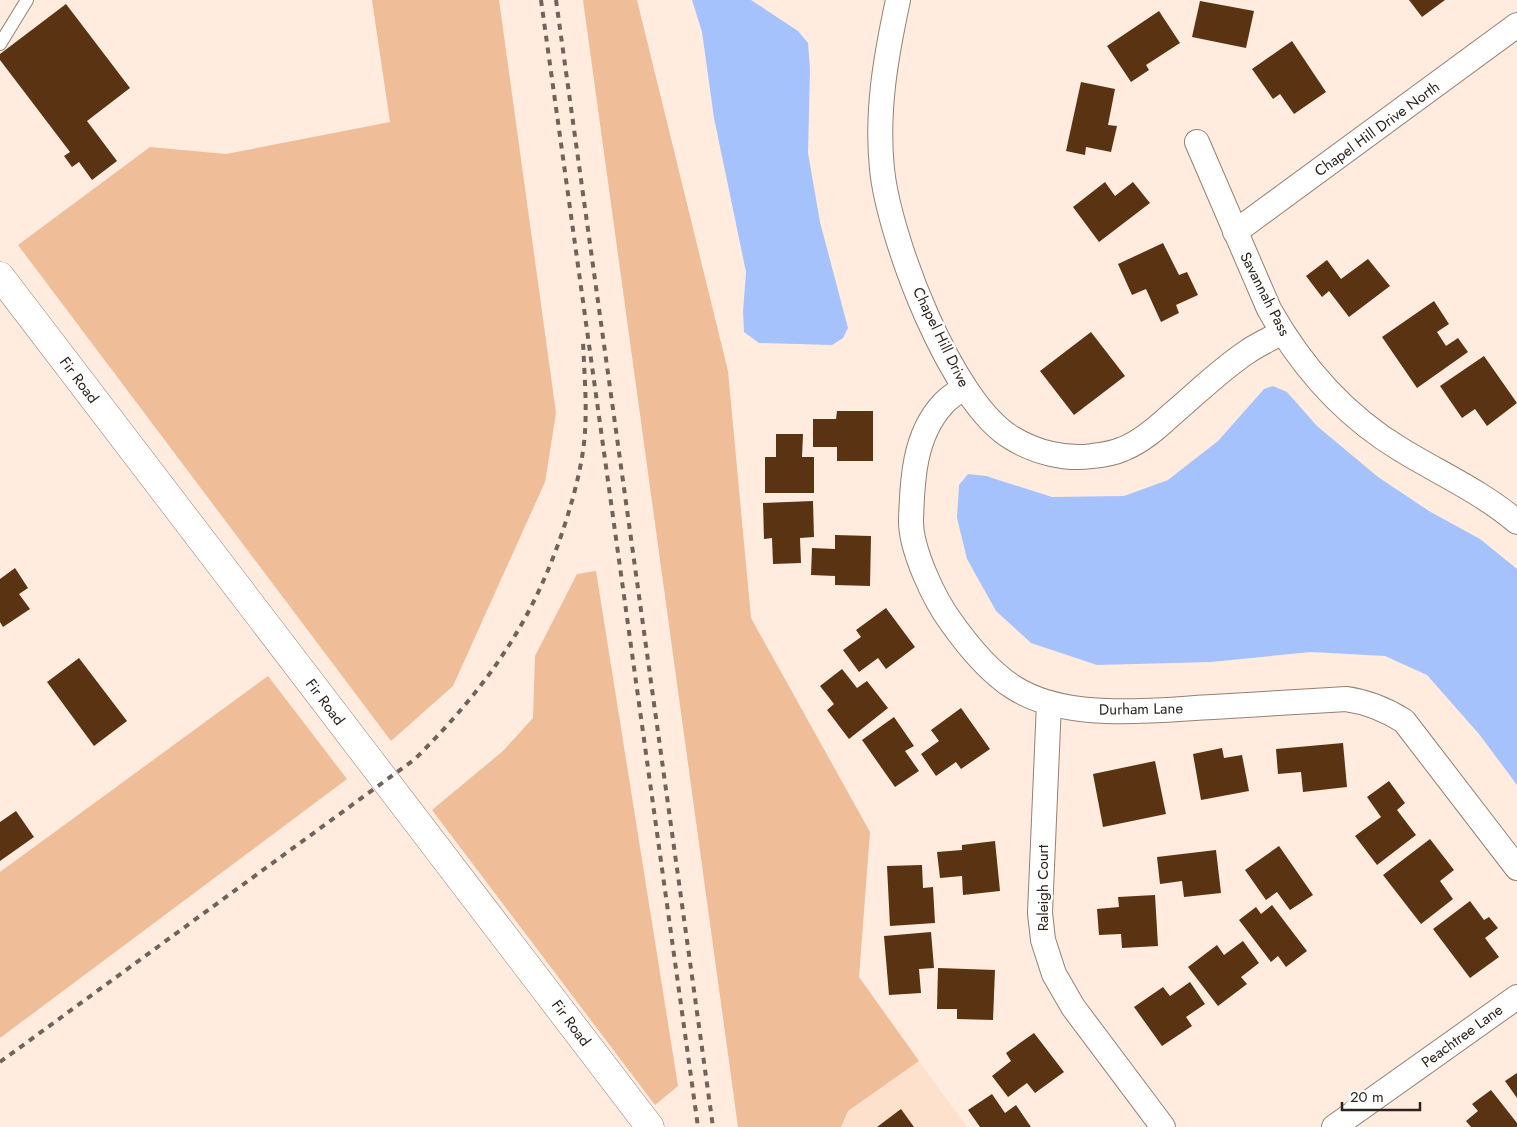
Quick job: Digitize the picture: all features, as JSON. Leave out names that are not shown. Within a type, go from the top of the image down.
[{"type":"street","name":"Chapel Hill Drive","points":[[898,0],[886,53],[880,110],[882,168],[888,211],[923,307],[964,388],[992,422],[1011,438],[1036,450],[1060,456],[1090,456],[1123,450],[1149,434],[1247,352],[1282,332]]},
{"type":"street","name":"Chapel Hill Drive North","points":[[1235,232],[1517,25]]},
{"type":"street","name":"Savannah Pass","points":[[1197,142],[1253,276],[1282,332],[1314,377],[1354,416],[1399,448],[1464,486],[1517,522]]},
{"type":"street","name":"Fir Road","points":[[0,276],[650,1127]]},
{"type":"street","name":"Durham Lane","points":[[964,388],[944,403],[927,430],[912,477],[911,526],[924,575],[945,614],[972,650],[1014,688],[1048,702],[1073,707],[1124,712],[1346,699],[1362,701],[1382,708],[1404,721],[1517,868]]},
{"type":"street","name":"Raleigh Court","points":[[1048,702],[1040,913],[1043,940],[1054,974],[1073,1007],[1163,1127]]},
{"type":"street","name":"Peachtree Lane","points":[[1334,1127],[1517,997]]},
{"type":"lane","points":[[0,44],[28,0]]},
{"type":"shaded area","points":[[372,0],[499,0],[556,413],[545,482],[453,686],[391,741],[18,245],[150,147],[226,154],[390,122]]},
{"type":"shaded area","points":[[583,0],[637,0],[728,371],[751,618],[870,832],[859,977],[919,1061],[848,1111],[841,1127],[738,1127]]},
{"type":"shaded area","points":[[596,571],[678,1086],[655,1105],[432,810],[503,751],[533,718],[535,656],[577,574]]},
{"type":"shaded area","points":[[268,676],[347,779],[0,1038],[0,872]]},
{"type":"shaded area","points":[[919,1061],[967,1127],[841,1127],[848,1111]]},
{"type":"water","points":[[692,0],[751,0],[798,31],[808,43],[810,69],[808,153],[820,222],[848,328],[843,338],[832,345],[759,343],[744,332],[743,312],[746,272],[714,118],[702,32]]},
{"type":"water","points":[[1273,386],[1287,392],[1317,426],[1378,477],[1429,511],[1480,539],[1517,569],[1517,785],[1479,734],[1427,675],[1385,656],[1311,652],[1211,662],[1097,665],[1031,643],[996,611],[967,559],[957,518],[959,485],[968,474],[986,476],[1052,497],[1124,496],[1168,480],[1218,441],[1264,389]]},
{"type":"building","points":[[1409,0],[1445,0],[1422,17]]},
{"type":"building","points":[[1200,1],[1254,11],[1246,48],[1192,37]]},
{"type":"building","points":[[66,4],[130,88],[87,121],[117,161],[92,180],[79,162],[72,167],[64,156],[70,152],[0,60],[0,54]]},
{"type":"building","points":[[1159,11],[1180,43],[1146,65],[1149,70],[1131,82],[1107,46]]},
{"type":"building","points":[[1292,41],[1326,92],[1294,114],[1280,94],[1273,99],[1252,69]]},
{"type":"building","points":[[1081,82],[1115,89],[1108,125],[1117,126],[1111,152],[1086,147],[1085,155],[1066,151]]},
{"type":"building","points":[[1105,182],[1115,196],[1133,182],[1150,203],[1099,242],[1073,207]]},
{"type":"building","points":[[1163,243],[1179,275],[1187,272],[1198,295],[1176,305],[1179,313],[1161,322],[1146,289],[1132,295],[1118,264]]},
{"type":"building","points":[[1368,259],[1390,286],[1349,317],[1329,291],[1322,297],[1306,276],[1327,260],[1341,279]]},
{"type":"building","points":[[1434,301],[1449,324],[1437,332],[1446,346],[1458,338],[1468,352],[1417,388],[1382,337]]},
{"type":"building","points":[[1091,332],[1125,376],[1074,415],[1040,371]]},
{"type":"building","points":[[1484,356],[1517,403],[1487,426],[1475,409],[1462,418],[1440,386]]},
{"type":"building","points":[[837,411],[873,411],[873,461],[837,461],[837,447],[813,447],[813,419],[836,419]]},
{"type":"building","points":[[776,434],[803,434],[802,457],[814,457],[814,493],[765,493],[765,457],[776,457]]},
{"type":"building","points":[[813,501],[814,537],[800,538],[801,563],[773,564],[772,538],[764,539],[763,503]]},
{"type":"building","points":[[835,535],[871,536],[870,586],[835,585],[835,576],[811,575],[812,548],[835,549]]},
{"type":"building","points":[[15,568],[28,588],[19,594],[30,609],[3,627],[0,622],[0,579]]},
{"type":"building","points":[[886,608],[915,647],[886,669],[878,658],[859,672],[843,650],[861,637],[856,630]]},
{"type":"building","points":[[79,658],[127,721],[94,746],[47,682]]},
{"type":"building","points":[[842,669],[857,688],[867,681],[888,708],[849,739],[827,710],[834,704],[820,686]]},
{"type":"building","points":[[961,708],[990,749],[961,769],[956,762],[936,776],[921,754],[939,741],[931,730]]},
{"type":"building","points":[[894,717],[914,746],[905,751],[919,771],[895,787],[862,740]]},
{"type":"building","points":[[1343,743],[1347,787],[1303,792],[1301,772],[1278,774],[1276,749]]},
{"type":"building","points":[[1222,748],[1224,758],[1242,755],[1249,791],[1201,800],[1193,754]]},
{"type":"building","points":[[1155,761],[1166,814],[1103,827],[1093,774]]},
{"type":"building","points":[[1389,781],[1405,803],[1397,810],[1416,835],[1377,865],[1355,836],[1381,817],[1367,797]]},
{"type":"building","points":[[16,811],[34,837],[0,861],[0,822]]},
{"type":"building","points":[[1430,839],[1454,870],[1440,881],[1453,899],[1421,924],[1383,875]]},
{"type":"building","points":[[995,841],[1000,891],[963,895],[962,876],[940,878],[937,852],[962,850],[962,845]]},
{"type":"building","points":[[1279,846],[1313,895],[1290,910],[1277,892],[1266,900],[1245,870]]},
{"type":"building","points":[[1216,850],[1221,893],[1184,897],[1182,881],[1160,884],[1157,857]]},
{"type":"building","points":[[922,865],[923,888],[933,887],[935,923],[890,926],[887,866]]},
{"type":"building","points":[[1155,895],[1158,946],[1122,948],[1121,934],[1099,935],[1097,909],[1119,907],[1118,897]]},
{"type":"building","points":[[1470,901],[1484,920],[1489,917],[1498,928],[1485,938],[1499,957],[1470,978],[1433,929]]},
{"type":"building","points":[[1272,905],[1307,951],[1286,967],[1278,956],[1271,962],[1239,920],[1256,907],[1261,914]]},
{"type":"building","points":[[931,932],[934,968],[919,969],[921,993],[889,995],[884,936]]},
{"type":"building","points":[[1243,941],[1259,963],[1241,977],[1247,984],[1218,1006],[1188,967],[1217,945],[1224,955]]},
{"type":"building","points":[[938,968],[995,970],[993,1020],[957,1019],[957,1009],[937,1009]]},
{"type":"building","points":[[1190,982],[1205,1004],[1186,1017],[1192,1026],[1162,1046],[1134,1007],[1163,987],[1170,996]]},
{"type":"building","points":[[1034,1033],[1064,1072],[1035,1093],[1027,1083],[1008,1097],[992,1076],[1011,1061],[1006,1053]]},
{"type":"building","points":[[1517,1073],[1517,1098],[1505,1081]]},
{"type":"building","points":[[1491,1090],[1517,1123],[1517,1127],[1471,1127],[1466,1121],[1478,1111],[1472,1104]]},
{"type":"building","points":[[992,1094],[1005,1113],[1016,1105],[1031,1127],[980,1127],[968,1110]]},
{"type":"building","points":[[901,1109],[914,1127],[877,1127]]},
{"type":"railway","points":[[541,0],[698,1127]]},
{"type":"railway","points":[[556,0],[713,1127]]},
{"type":"railway","points":[[0,1062],[415,759],[465,705],[506,650],[523,621],[539,590],[566,521],[578,477],[584,443],[586,409],[583,340]]}]
